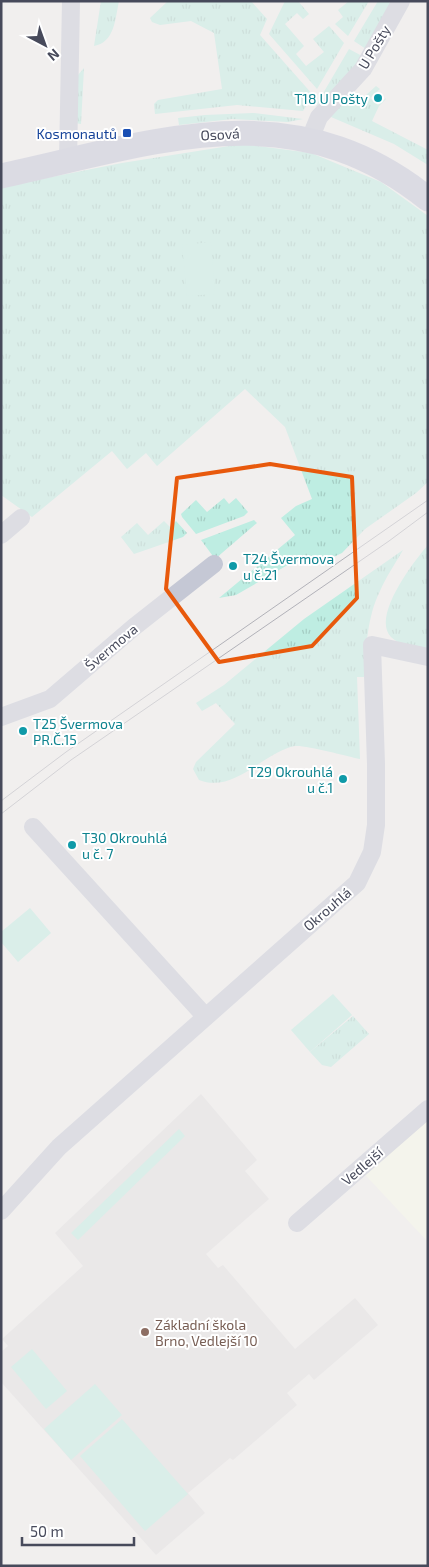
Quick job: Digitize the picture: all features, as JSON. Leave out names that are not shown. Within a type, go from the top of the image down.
[{"type":"street","points":[[68,161],[71,1]]},
{"type":"street","name":"U Pošty","points":[[310,139],[318,117],[363,69],[401,1]]},
{"type":"street","name":"Osová","points":[[1,176],[170,138],[218,132],[262,133],[310,139],[342,148],[411,186],[428,199]]},
{"type":"street","points":[[1,535],[21,518]]},
{"type":"street","name":"Švermova","points":[[1,717],[50,699],[134,627],[214,564]]},
{"type":"street","name":"Okrouhlá","points":[[4,1201],[59,1147],[357,883],[372,852],[376,825],[372,645],[428,656]]},
{"type":"street","points":[[33,827],[205,1016]]},
{"type":"street","name":"Vedlejší","points":[[297,1223],[428,1109]]},
{"type":"highlighted area","points":[[270,464],[352,477],[357,598],[312,646],[219,662],[166,589],[177,478]]},
{"type":"shaded area","name":"Základní škola Brno, Vedlejší 10","points":[[201,1094],[257,1160],[245,1171],[269,1199],[206,1254],[218,1268],[223,1265],[295,1349],[355,1298],[378,1325],[314,1380],[309,1374],[287,1393],[297,1405],[233,1460],[230,1458],[188,1493],[205,1513],[156,1555],[1,1382],[1,1352],[8,1346],[2,1339],[83,1266],[55,1233]]},
{"type":"shaded area","points":[[428,1098],[428,1242],[354,1163]]},
{"type":"green space","points":[[101,1],[119,1],[115,22],[110,35],[101,44],[94,46]]},
{"type":"green space","points":[[168,1],[251,1],[267,19],[260,35],[313,95],[303,111],[237,105],[155,114],[154,104],[158,100],[222,89],[214,33],[191,21],[160,25],[152,22],[150,18]]},
{"type":"green space","points":[[285,1],[298,1],[309,14],[303,19],[297,13],[285,24],[304,46],[296,54],[306,66],[324,52],[313,39],[329,26],[344,43],[317,89],[269,34]]},
{"type":"green space","points":[[349,1],[369,1],[348,36],[335,24],[343,17],[338,10]]},
{"type":"green space","points":[[378,1],[388,1],[391,4],[366,49],[354,41]]},
{"type":"green space","points":[[349,49],[362,56],[344,81],[315,107]]},
{"type":"green space","points":[[84,68],[81,124],[75,123],[78,75]]},
{"type":"green space","points":[[376,86],[380,89],[370,98],[378,105],[386,99],[379,106],[372,121],[428,150],[428,165],[394,144],[331,117],[333,112],[349,94],[365,96]]},
{"type":"green space","points":[[253,113],[303,119],[288,122],[232,119],[179,125],[178,118],[205,115]]},
{"type":"green space","points":[[242,144],[311,153],[381,182],[428,216],[428,482],[416,493],[365,529],[342,553],[327,560],[308,558],[286,566],[236,595],[219,598],[295,535],[281,518],[296,506],[312,499],[285,427],[245,389],[157,466],[146,453],[127,469],[112,451],[32,517],[1,495],[1,187],[122,163]]},
{"type":"green space","points":[[211,242],[215,294],[187,296],[182,245]]},
{"type":"green space","points":[[224,498],[229,504],[236,498],[248,512],[244,516],[196,534],[182,517],[181,514],[196,500],[207,512]]},
{"type":"green space","points":[[254,520],[257,523],[215,559],[201,540]]},
{"type":"green space","points":[[164,521],[170,527],[176,521],[187,533],[183,537],[134,554],[121,537],[137,523],[148,535]]},
{"type":"green space","points":[[428,545],[428,649],[408,646],[391,637],[386,628],[386,616],[390,603],[405,576]]},
{"type":"green space","points":[[403,550],[385,581],[372,611],[364,677],[357,677],[360,759],[295,746],[283,750],[237,777],[212,783],[199,780],[193,769],[196,762],[235,724],[216,703],[202,711],[196,703],[224,685],[304,619]]},
{"type":"green space","points":[[30,908],[51,933],[18,962],[1,942],[1,932]]},
{"type":"green space","points":[[333,994],[352,1015],[310,1052],[291,1030]]},
{"type":"green space","points":[[353,1016],[369,1034],[331,1067],[322,1065],[310,1052]]},
{"type":"green space","points":[[179,1129],[185,1136],[78,1240],[71,1233]]},
{"type":"green space","points":[[32,1349],[67,1391],[46,1409],[11,1367]]},
{"type":"green space","points":[[95,1384],[122,1415],[71,1460],[44,1429]]},
{"type":"green space","points":[[122,1419],[188,1494],[145,1531],[80,1456]]},
{"type":"tram line","points":[[1,801],[66,752],[428,500]]},
{"type":"tram line","points":[[1,814],[71,760],[389,541],[428,512]]},
{"type":"place","name":"T18 U Pošty","points":[[378,98]]},
{"type":"place","name":"Kosmonautů","points":[[127,133]]},
{"type":"place","name":"T24 Švermova u č.21","points":[[233,566]]},
{"type":"place","name":"T25 Švermova PR.Č.15","points":[[23,731]]},
{"type":"place","name":"T29 Okrouhlá u č.1","points":[[343,779]]},
{"type":"place","name":"T30 Okrouhlá u č. 7","points":[[72,845]]},
{"type":"place","name":"Základní škola Brno, Vedlejší 10","points":[[145,1332]]}]
